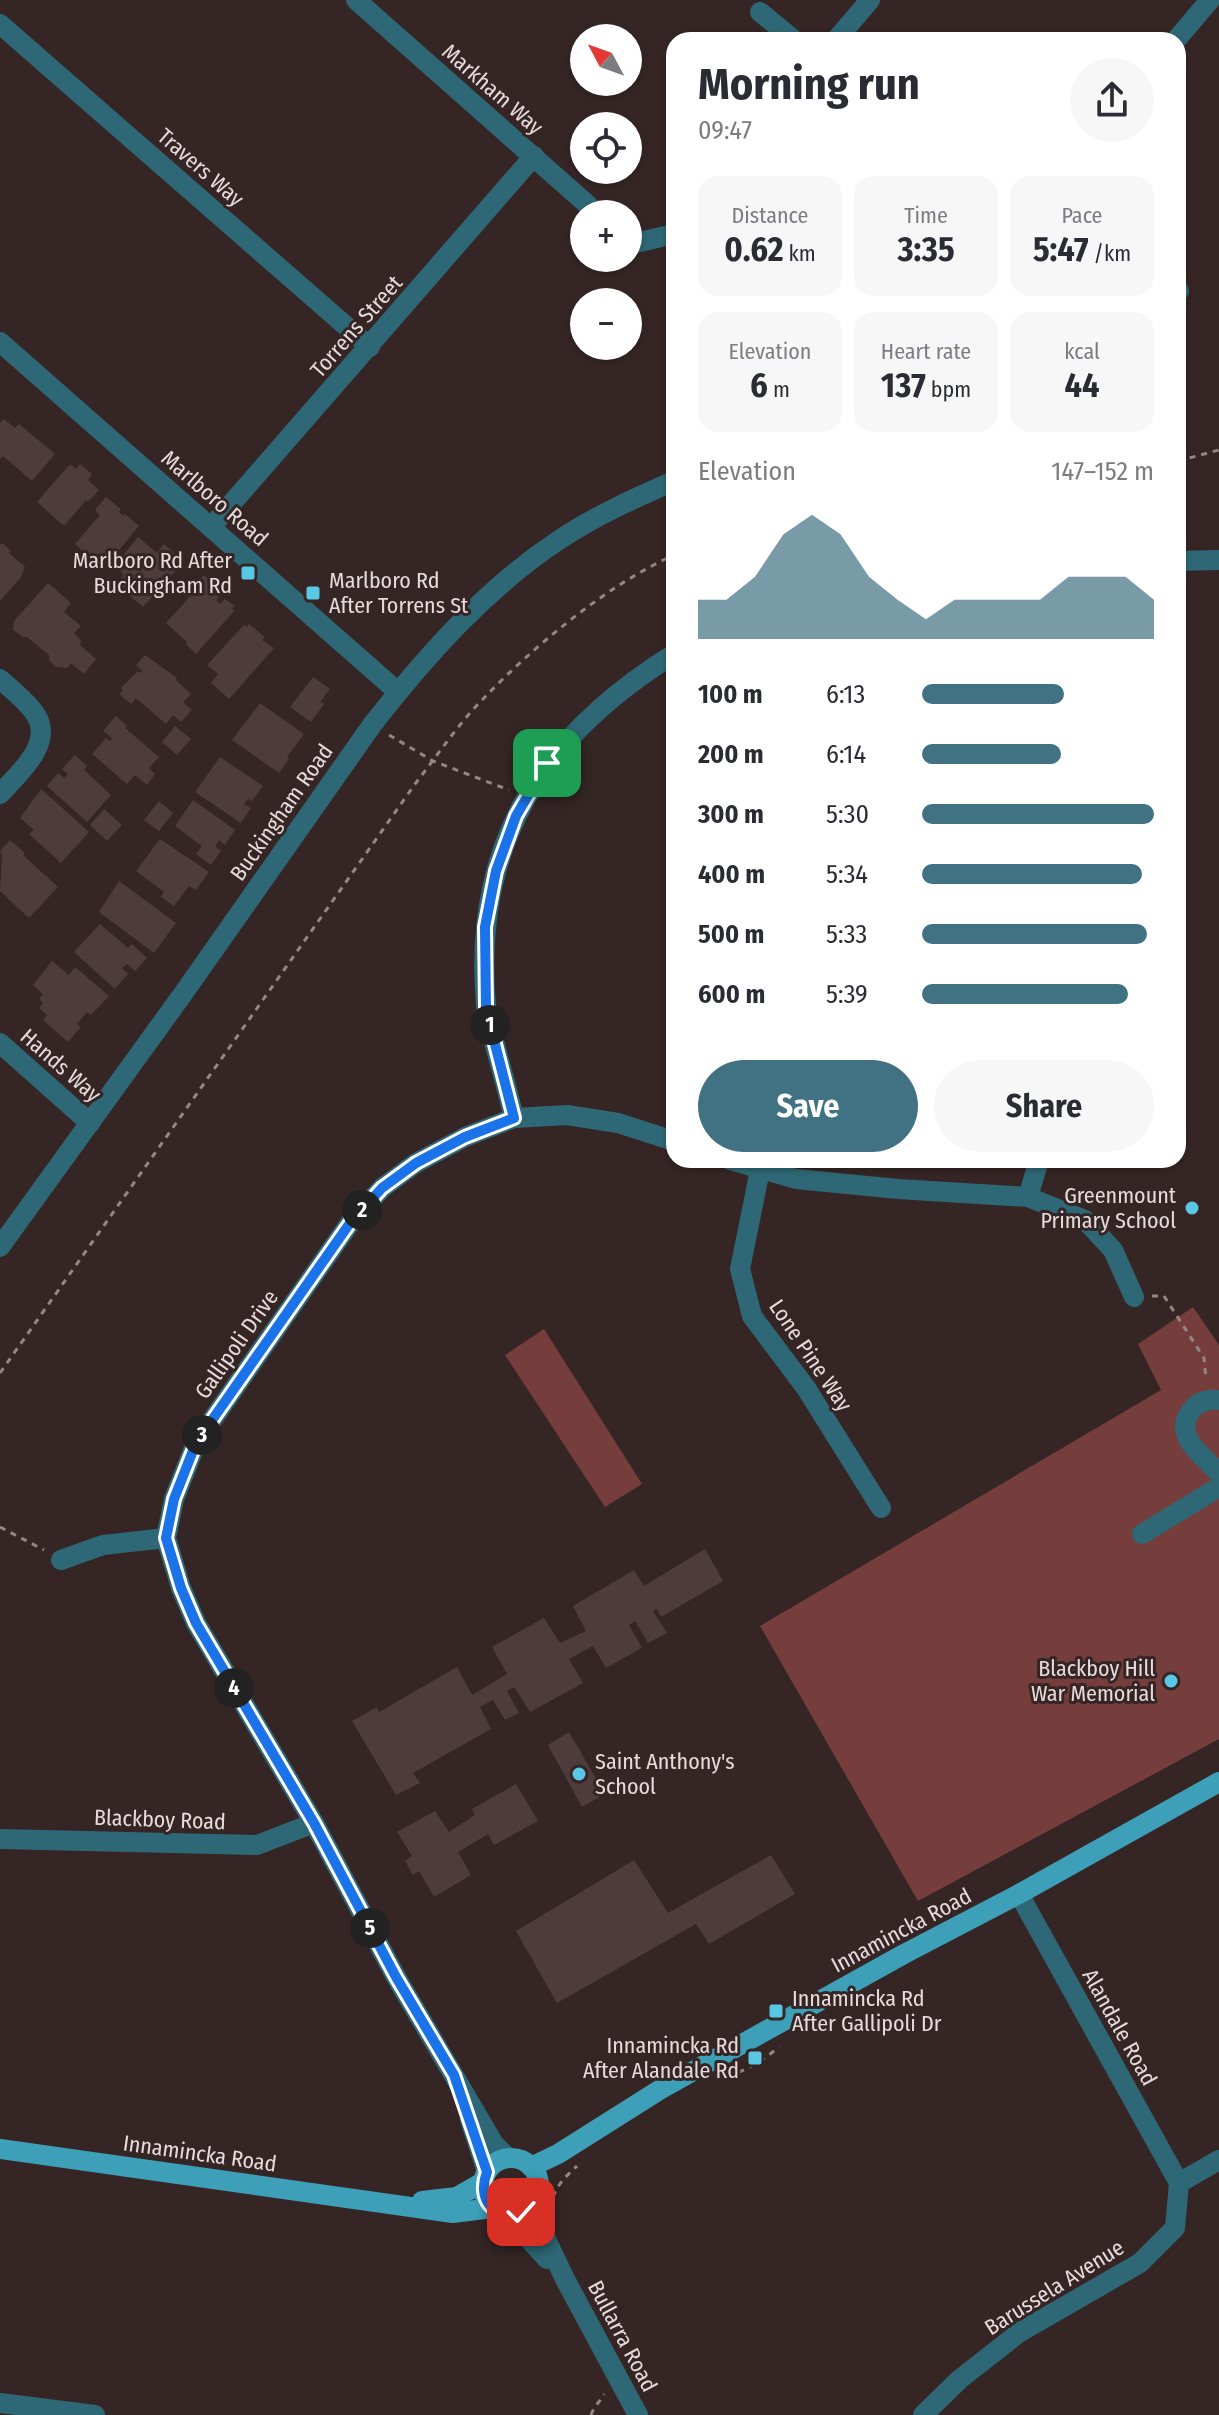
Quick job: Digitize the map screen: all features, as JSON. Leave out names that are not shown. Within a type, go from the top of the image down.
[{"type":"main road","name":"Innamincka Road","points":[[535,2175],[558,2154],[606,2122],[1219,1782]]},
{"type":"main road","name":"Innamincka Road","points":[[0,2149],[453,2213],[492,2208]]},
{"type":"main road","points":[[508,2158],[525,2162],[535,2175],[534,2201],[520,2212],[506,2214],[492,2208],[483,2192],[485,2177],[496,2163],[508,2158]]},
{"type":"main road","name":"Innamincka Road","points":[[394,2205],[457,2197],[485,2177]]},
{"type":"street","name":"Markham Way","points":[[356,0],[583,200]]},
{"type":"street","points":[[843,32],[870,0]]},
{"type":"street","points":[[1183,32],[1210,0]]},
{"type":"street","points":[[760,12],[784,32]]},
{"type":"street","name":"Travers Way","points":[[0,24],[370,347]]},
{"type":"street","name":"Torrens Street","points":[[212,526],[534,156]]},
{"type":"street","points":[[642,241],[666,236]]},
{"type":"street","name":"Marlboro Road","points":[[0,342],[398,692]]},
{"type":"street","name":"Buckingham Road","points":[[0,1247],[398,692],[501,583],[560,539],[628,501],[666,484]]},
{"type":"street","points":[[1186,561],[1219,560]]},
{"type":"street","points":[[514,1118],[486,1009],[485,927],[496,871],[516,816],[547,763],[585,721],[639,676],[666,659]]},
{"type":"street","points":[[0,679],[37,716],[41,730],[39,745],[0,794]]},
{"type":"street","name":"Hands Way","points":[[0,1043],[90,1123]]},
{"type":"street","name":"Gallipoli Drive","points":[[508,2158],[494,2144],[396,1977],[314,1823],[196,1623],[181,1588],[166,1538],[174,1499],[196,1443],[350,1223],[382,1188],[416,1163],[465,1137],[514,1118],[567,1115],[618,1123],[666,1138]]},
{"type":"street","points":[[754,1168],[796,1179],[1028,1197],[1085,1220],[1113,1250],[1134,1297]]},
{"type":"street","points":[[1028,1197],[1037,1168]]},
{"type":"street","name":"Lone Pine Way","points":[[760,1170],[740,1269],[752,1316],[806,1388],[881,1508]]},
{"type":"street","points":[[1214,1400],[1195,1406],[1188,1414],[1185,1436],[1219,1473]]},
{"type":"street","points":[[1142,1534],[1219,1487]]},
{"type":"street","points":[[61,1560],[103,1545],[166,1538]]},
{"type":"street","name":"Blackboy Road","points":[[0,1839],[257,1845],[314,1823]]},
{"type":"street","name":"Alandale Road","points":[[1019,1894],[1179,2183]]},
{"type":"street","name":"Gallipoli Drive","points":[[454,2075],[485,2177]]},
{"type":"street","points":[[1179,2183],[1219,2160]]},
{"type":"street","name":"Barussela Avenue","points":[[923,2415],[960,2379],[1020,2332],[1140,2263],[1175,2228],[1179,2183]]},
{"type":"street","name":"Bullarra Road","points":[[520,2212],[527,2237],[566,2281],[635,2410]]},
{"type":"street","points":[[0,2403],[95,2415]]},
{"type":"street","points":[[613,2415],[635,2410]]},
{"type":"path","points":[[1186,459],[1219,450]]},
{"type":"path","points":[[241,522],[255,539]]},
{"type":"path","points":[[0,1373],[415,784],[482,700],[539,646],[598,600],[666,560]]},
{"type":"path","points":[[372,725],[433,761],[512,792]]},
{"type":"path","points":[[1134,1297],[1164,1296],[1204,1358],[1214,1400]]},
{"type":"path","points":[[0,1527],[61,1560]]},
{"type":"path","points":[[591,2415],[605,2393]]},
{"type":"shaded area","points":[[1193,1307],[1219,1345],[1219,1739],[918,1901],[760,1626],[1161,1390],[1138,1344]]},
{"type":"shaded area","points":[[544,1329],[642,1484],[605,1507],[505,1355]]},
{"type":"building","points":[[4,419],[15,428],[19,424],[55,454],[32,481],[3,456],[0,459],[0,423]]},
{"type":"building","points":[[70,464],[76,469],[80,464],[92,474],[88,480],[99,490],[64,526],[37,502]]},
{"type":"building","points":[[106,497],[121,509],[119,512],[123,516],[125,514],[139,526],[103,569],[75,544],[100,515],[95,510]]},
{"type":"building","points":[[138,537],[157,553],[164,544],[184,561],[143,607],[116,584],[124,575],[114,566]]},
{"type":"building","points":[[2,543],[25,567],[21,577],[0,601],[0,545]]},
{"type":"building","points":[[204,575],[218,587],[214,593],[219,597],[216,600],[220,604],[225,599],[235,606],[196,654],[166,623],[194,592],[191,590]]},
{"type":"building","points":[[48,583],[71,603],[64,612],[81,626],[74,633],[81,640],[80,645],[96,659],[84,674],[71,663],[67,668],[56,667],[49,660],[49,655],[13,630],[14,621]]},
{"type":"building","points":[[249,624],[265,637],[262,640],[274,648],[229,699],[211,683],[218,674],[207,665],[244,625],[247,627]]},
{"type":"building","points":[[145,655],[177,678],[191,694],[183,702],[192,710],[181,722],[173,715],[166,724],[136,698],[131,704],[119,694],[138,671],[142,671],[136,665]]},
{"type":"building","points":[[313,677],[330,689],[311,722],[290,707]]},
{"type":"building","points":[[260,703],[304,734],[279,773],[232,740]]},
{"type":"building","points":[[116,716],[127,726],[125,728],[159,757],[149,768],[155,774],[147,785],[135,775],[127,784],[92,754],[106,738],[110,741],[112,738],[103,731]]},
{"type":"building","points":[[175,726],[191,739],[177,755],[162,742]]},
{"type":"building","points":[[75,755],[87,766],[84,770],[111,795],[87,822],[47,786],[58,773],[64,778],[68,774],[62,769]]},
{"type":"building","points":[[220,757],[263,786],[252,801],[248,799],[244,804],[251,808],[241,823],[195,792]]},
{"type":"building","points":[[41,789],[89,832],[61,863],[29,834],[34,830],[20,818]]},
{"type":"building","points":[[193,800],[235,830],[225,845],[219,840],[215,846],[221,851],[211,865],[196,854],[202,846],[175,826]]},
{"type":"building","points":[[159,801],[173,813],[159,831],[144,820]]},
{"type":"building","points":[[104,809],[122,825],[107,841],[90,825]]},
{"type":"building","points":[[160,839],[209,872],[196,890],[189,886],[174,906],[161,897],[164,892],[136,871]]},
{"type":"building","points":[[10,840],[58,887],[29,918],[0,891],[0,851]]},
{"type":"building","points":[[119,881],[176,923],[154,953],[99,912]]},
{"type":"building","points":[[100,924],[128,948],[132,944],[147,958],[135,971],[127,964],[122,968],[128,974],[115,989],[74,952]]},
{"type":"building","points":[[52,961],[69,975],[75,967],[109,996],[91,1015],[87,1012],[77,1024],[81,1027],[68,1042],[43,1020],[47,1015],[39,1008],[43,1003],[39,999],[43,994],[33,985]]},
{"type":"building","points":[[705,1549],[723,1581],[661,1617],[657,1609],[653,1611],[667,1633],[648,1643],[635,1621],[629,1625],[642,1648],[606,1668],[593,1646],[569,1659],[583,1683],[530,1712],[514,1687],[507,1691],[519,1713],[505,1720],[493,1700],[480,1707],[491,1729],[413,1773],[420,1783],[396,1795],[352,1721],[377,1707],[379,1712],[457,1667],[472,1695],[507,1674],[492,1647],[544,1618],[560,1643],[586,1631],[573,1606],[634,1570],[644,1586]]},
{"type":"building","points":[[569,1732],[605,1794],[582,1807],[548,1745]]},
{"type":"building","points":[[516,1784],[538,1821],[494,1845],[488,1834],[458,1852],[471,1875],[434,1897],[419,1871],[413,1875],[405,1861],[412,1856],[397,1832],[435,1811],[449,1832],[475,1815],[472,1809]]},
{"type":"building","points":[[771,1855],[795,1894],[709,1944],[696,1924],[557,2003],[516,1931],[634,1860],[668,1913]]},
{"type":"place","name":"Marlboro Rd After Buckingham Rd","points":[[248,573]]},
{"type":"place","name":"Marlboro Rd After Torrens St","points":[[313,593]]},
{"type":"place","name":"Greenmount Primary School","points":[[1192,1208]]},
{"type":"place","name":"Blackboy Hill War Memorial","points":[[1171,1681]]},
{"type":"place","name":"Saint Anthony's School","points":[[579,1774]]},
{"type":"place","name":"Innamincka Rd After Gallipoli Dr","points":[[776,2011]]},
{"type":"place","name":"Innamincka Rd After Alandale Rd","points":[[755,2058]]},
{"type":"route","points":[[521,2212],[498,2212],[486,2200],[483,2182],[487,2172],[454,2075],[396,1977],[314,1823],[196,1623],[181,1588],[166,1538],[174,1499],[196,1443],[350,1223],[382,1188],[416,1163],[465,1137],[514,1118],[486,1009],[485,927],[496,871],[516,816],[547,763]]}]
